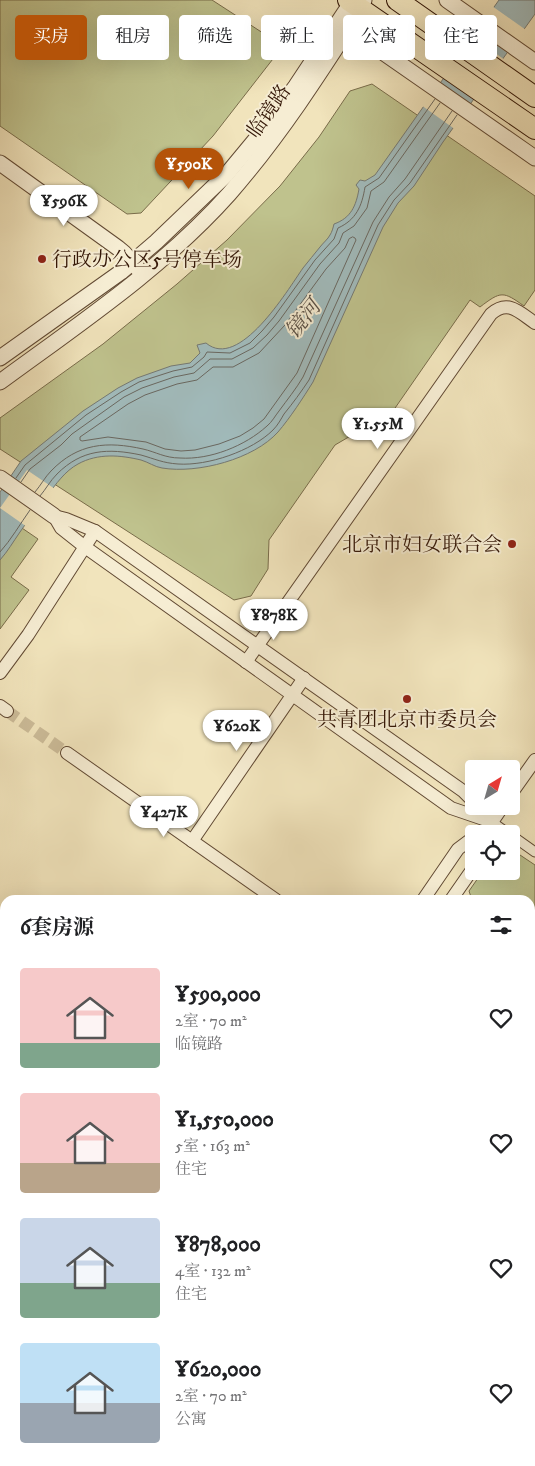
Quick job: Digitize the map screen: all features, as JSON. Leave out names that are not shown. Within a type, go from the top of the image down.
[{"type":"main road","points":[[397,0],[535,97]]},
{"type":"main road","points":[[355,2],[535,129]]},
{"type":"street","points":[[447,0],[534,62]]},
{"type":"street","points":[[355,2],[365,29],[374,46],[535,158]]},
{"type":"street","name":"临镜路","points":[[0,358],[132,263],[227,174],[296,86],[355,2]]},
{"type":"street","name":"临镜路","points":[[0,382],[78,327],[143,275],[184,239],[228,195],[274,139],[332,54],[355,2]]},
{"type":"street","points":[[0,163],[118,248],[143,275]]},
{"type":"street","points":[[246,662],[491,314],[497,308],[511,307],[535,323]]},
{"type":"street","points":[[0,478],[54,516],[95,531],[465,793]]},
{"type":"street","points":[[54,516],[61,528],[85,547],[451,808],[484,825]]},
{"type":"street","points":[[0,673],[28,635],[95,531]]},
{"type":"street","points":[[192,841],[304,678]]},
{"type":"street","points":[[66,753],[269,895]]},
{"type":"street","points":[[520,781],[535,760]]},
{"type":"street","points":[[520,841],[535,852]]},
{"type":"street","points":[[426,895],[458,849],[465,844]]},
{"type":"street","points":[[454,895],[465,880]]},
{"type":"green space","points":[[0,0],[212,0],[235,15],[179,15],[179,60],[251,60],[251,25],[261,32],[261,60],[272,60],[213,136],[141,213],[127,214],[0,126]]},
{"type":"green space","points":[[372,84],[535,196],[535,290],[524,306],[502,295],[493,298],[480,307],[470,300],[393,411],[335,445],[269,540],[268,569],[251,596],[234,600],[0,449],[0,418],[103,344],[177,284],[227,240],[280,186],[319,137],[350,91]]},
{"type":"green space","points":[[0,513],[38,539],[11,577],[29,590],[0,629]]},
{"type":"green space","points":[[520,855],[535,865],[535,895],[470,895],[469,891],[477,880],[520,880]]},
{"type":"water","name":"镜河","points":[[499,0],[535,0],[535,14],[443,142],[414,186],[398,203],[383,227],[313,382],[278,432],[268,442],[240,457],[192,469],[162,468],[141,460],[117,456],[86,460],[73,467],[61,478],[0,560],[0,492],[21,461],[83,411],[118,388],[137,378],[171,366],[190,363],[200,353],[197,345],[206,343],[219,349],[233,346],[247,338],[261,325],[329,236],[334,224],[345,218],[352,211],[359,189],[356,185],[360,180],[365,181],[375,175],[456,60],[497,60],[497,15],[488,15]]},
{"type":"pier","points":[[492,6],[526,30],[509,54],[497,46],[497,15],[486,15]]},
{"type":"pier","points":[[497,54],[505,60],[478,98],[444,74],[454,60],[497,60]]},
{"type":"pier","points":[[438,81],[473,105],[456,130],[421,105]]},
{"type":"pier","points":[[27,470],[55,489],[27,527],[0,508]]},
{"type":"tunnel","points":[[7,711],[67,753]]},
{"type":"place","name":"行政办公区5号停车场","points":[[42,259]]},
{"type":"place","name":"北京市妇女联合会","points":[[512,544]]},
{"type":"place","name":"共青团北京市委员会","points":[[407,699]]}]
